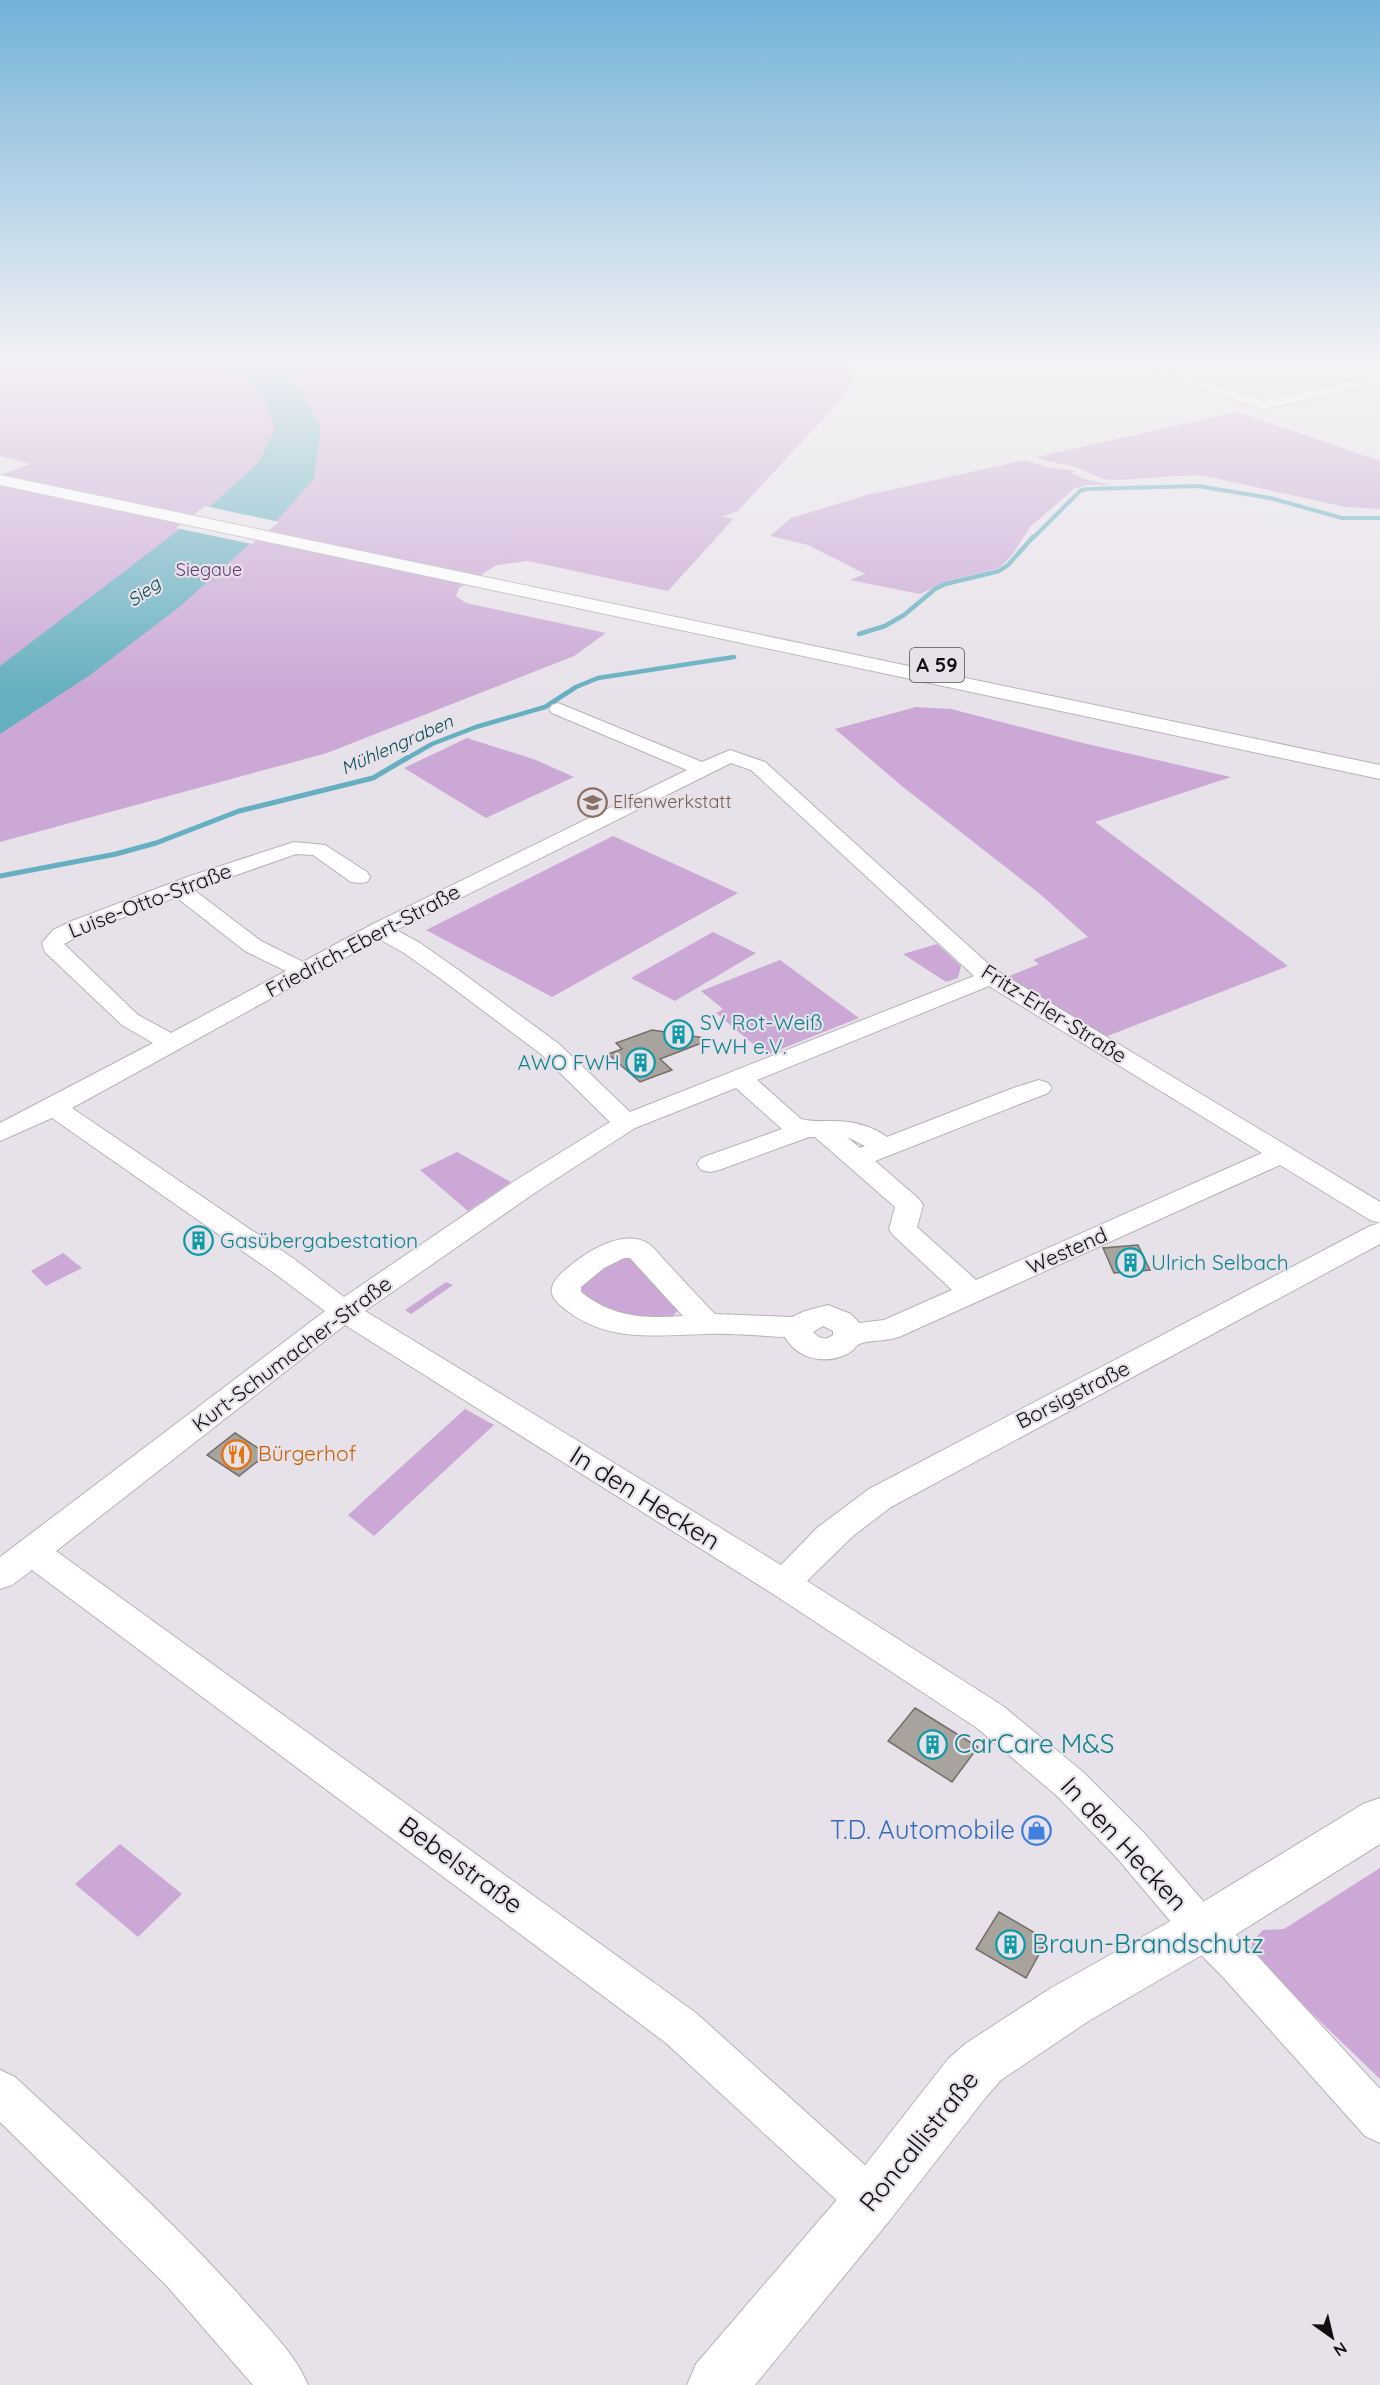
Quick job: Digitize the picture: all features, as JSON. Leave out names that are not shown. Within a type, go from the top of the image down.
[{"type":"main road","name":"A 59","points":[[2,476],[57,492],[486,576],[1380,772]]},
{"type":"main road","name":"A 59","points":[[2,476],[1380,759]]},
{"type":"main road","name":"Roncallistraße","points":[[717,2385],[871,2201],[967,2078],[983,2062],[1069,2005],[1202,1929],[1380,1819]]},
{"type":"street","points":[[558,709],[702,770]]},
{"type":"street","name":"Friedrich-Ebert-Straße","points":[[0,1133],[54,1107],[379,930],[730,756]]},
{"type":"street","name":"Fritz-Erler-Straße","points":[[730,756],[758,766],[991,977],[1380,1214]]},
{"type":"street","name":"Luise-Otto-Straße","points":[[171,1043],[130,1020],[53,945],[56,939],[68,932],[178,888],[294,848],[318,849],[359,877]]},
{"type":"street","points":[[178,888],[253,946],[303,971]]},
{"type":"street","points":[[379,930],[412,948],[542,1043],[626,1123]]},
{"type":"street","name":"Kurt-Schumacher-Straße","points":[[0,1576],[344,1311],[526,1186],[626,1123],[991,977]]},
{"type":"street","points":[[739,1077],[792,1124],[814,1129],[858,1158],[909,1205],[903,1229],[972,1292]]},
{"type":"street","points":[[858,1158],[1039,1088]]},
{"type":"street","name":"In den Hecken","points":[[54,1107],[284,1266],[344,1311],[785,1584],[990,1717],[1070,1784],[1131,1846],[1202,1929],[1236,1962],[1380,2121]]},
{"type":"street","points":[[710,1164],[814,1129],[846,1127],[869,1137],[883,1148]]},
{"type":"street","name":"Westend","points":[[707,1324],[800,1327],[806,1320],[828,1315],[840,1319],[847,1326],[849,1335],[889,1330],[1280,1155]]},
{"type":"street","name":"Borsigstraße","points":[[785,1584],[809,1555],[842,1524],[879,1498],[1380,1232]]},
{"type":"street","name":"Bebelstraße","points":[[33,1552],[681,2028],[871,2201]]},
{"type":"street","points":[[0,2092],[101,2188],[232,2319],[284,2385]]},
{"type":"green space","name":"Siegaue","points":[[772,474],[738,511],[722,517],[734,518],[668,591],[528,561],[497,565],[459,588],[456,596],[466,603],[606,633],[574,656],[327,753],[0,842],[0,475]]},
{"type":"green space","points":[[960,474],[1074,474],[1110,485],[1087,485],[1074,489],[1030,527],[1012,555],[999,568],[947,581],[920,594],[850,580],[865,574],[808,545],[770,536],[791,518],[867,495]]},
{"type":"green space","points":[[1091,474],[1380,474],[1380,509],[1345,507],[1205,476],[1112,480]]},
{"type":"green space","points":[[916,707],[951,709],[1083,743],[1231,777],[1095,822],[1288,966],[1105,1037],[1007,977],[1039,964],[1033,960],[1088,937],[1040,894],[903,787],[835,729]]},
{"type":"green space","points":[[467,738],[536,760],[574,777],[486,818],[404,768]]},
{"type":"green space","points":[[613,836],[738,893],[552,997],[426,930]]},
{"type":"green space","points":[[713,932],[756,953],[675,1001],[631,978]]},
{"type":"green space","points":[[937,944],[961,966],[958,978],[946,982],[903,954]]},
{"type":"green space","points":[[780,960],[859,1018],[766,1055],[716,1013],[723,1009],[701,991]]},
{"type":"green space","points":[[457,1152],[511,1182],[468,1211],[420,1170]]},
{"type":"green space","points":[[63,1253],[82,1268],[46,1286],[31,1271]]},
{"type":"green space","points":[[634,1258],[680,1308],[671,1318],[617,1318],[583,1294],[581,1286],[598,1270],[612,1262]]},
{"type":"green space","points":[[446,1282],[453,1285],[411,1314],[405,1310]]},
{"type":"green space","points":[[465,1409],[494,1425],[374,1536],[348,1515]]},
{"type":"green space","points":[[120,1844],[182,1894],[138,1937],[75,1884]]},
{"type":"green space","points":[[1380,1868],[1380,2079],[1294,1996],[1277,1987],[1252,1958],[1252,1942],[1263,1930],[1284,1929]]},
{"type":"water","name":"Sieg","points":[[246,474],[315,474],[314,479],[282,515],[178,608],[90,675],[0,734],[0,666],[214,503]]},
{"type":"pier","points":[[205,506],[279,522],[252,544],[176,528]]},
{"type":"building","points":[[652,1030],[712,1039],[660,1059],[672,1070],[640,1082],[608,1054],[622,1049],[616,1043]]},
{"type":"building","name":"Ulrich Selbach","points":[[1138,1245],[1150,1270],[1114,1273],[1103,1248]]},
{"type":"building","name":"Bürgerhof","points":[[235,1433],[267,1454],[239,1476],[207,1455]]},
{"type":"building","name":"CarCare M&S","points":[[915,1708],[978,1747],[952,1782],[888,1741]]},
{"type":"building","name":"Braun-Brandschutz","points":[[999,1912],[1047,1940],[1026,1978],[976,1949]]},
{"type":"waterway","name":"Mühlengraben","points":[[1032,539],[1080,491],[1086,489],[1198,486],[1270,498],[1342,518],[1380,518]]},
{"type":"waterway","name":"Mühlengraben","points":[[859,634],[885,626],[904,615],[935,589],[945,584],[999,571],[1008,565],[1033,537]]},
{"type":"waterway","name":"Mühlengraben","points":[[404,760],[432,744],[476,727],[545,707],[576,687],[598,678],[734,657]]},
{"type":"waterway","name":"Mühlengraben","points":[[0,876],[116,854],[156,843],[239,811],[373,778],[407,758]]},
{"type":"place","name":"Elfenwerkstatt","points":[[592,802]]},
{"type":"place","name":"SV Rot-Weiß FWH e.V.","points":[[679,1035]]},
{"type":"place","name":"AWO FWH","points":[[641,1063]]},
{"type":"place","name":"Gasübergabestation","points":[[199,1241]]},
{"type":"place","name":"Ulrich Selbach","points":[[1130,1263]]},
{"type":"place","name":"Bürgerhof","points":[[237,1454]]},
{"type":"place","name":"CarCare M&S","points":[[933,1744]]},
{"type":"place","name":"T.D. Automobile","points":[[1036,1830]]},
{"type":"place","name":"Braun-Brandschutz","points":[[1011,1944]]}]
